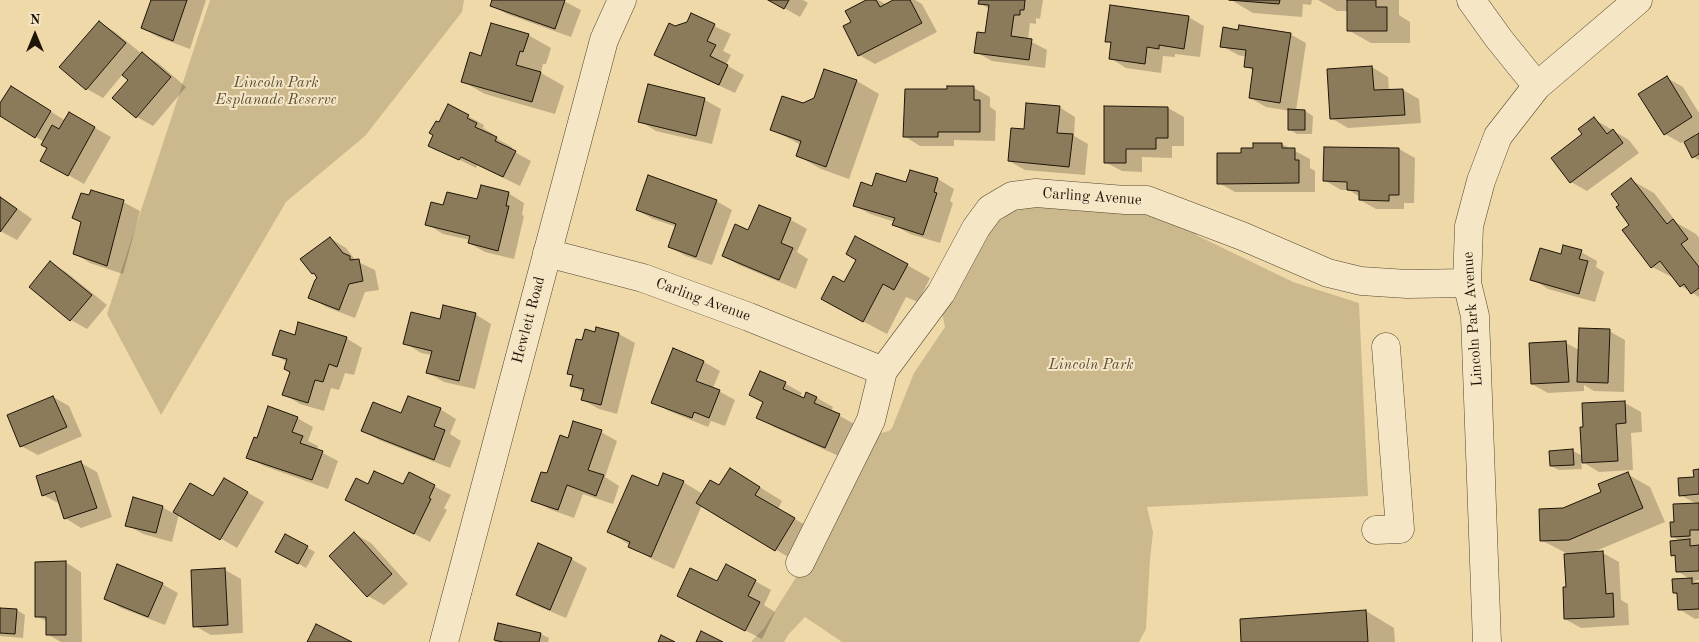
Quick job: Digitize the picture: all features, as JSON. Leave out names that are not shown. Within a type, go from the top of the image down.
[{"type":"street","name":"Hewlett Road","points":[[444,642],[604,40],[622,0]]},
{"type":"street","points":[[1471,0],[1499,39],[1537,86]]},
{"type":"street","name":"Lincoln Park Avenue","points":[[1487,642],[1475,316],[1467,283],[1469,226],[1480,181],[1498,136],[1537,86],[1638,0]]},
{"type":"street","name":"Carling Avenue","points":[[800,563],[871,420],[883,371],[941,293],[976,228],[990,209],[1012,196],[1036,193],[1146,200],[1242,236],[1328,273],[1370,282],[1408,284],[1467,283]]},
{"type":"street","name":"Carling Avenue","points":[[547,253],[643,278],[749,317],[883,371]]},
{"type":"street","points":[[1376,530],[1400,529],[1386,347]]},
{"type":"green space","name":"Lincoln Park Esplanade Reserve","points":[[210,0],[464,0],[462,12],[365,136],[286,202],[161,415],[107,314]]},
{"type":"green space","name":"Lincoln Park","points":[[1011,206],[1110,206],[1202,227],[1196,235],[1293,282],[1359,303],[1368,496],[1147,507],[1153,532],[1146,629],[1139,642],[842,642],[805,617],[784,642],[751,642],[764,628],[840,508],[877,434],[889,431],[892,428],[914,373],[945,327],[942,313],[994,222],[1003,219]]},
{"type":"building","points":[[151,0],[187,0],[173,41],[141,28]]},
{"type":"building","points":[[492,0],[565,0],[555,29],[490,6]]},
{"type":"building","points":[[768,0],[789,0],[784,9]]},
{"type":"building","points":[[866,0],[876,0],[880,7],[893,0],[910,0],[922,23],[858,56],[843,26],[851,22],[845,11]]},
{"type":"building","points":[[979,0],[1025,0],[1024,10],[1020,10],[1020,15],[1014,15],[1011,36],[1032,39],[1029,60],[974,53],[977,32],[985,33],[989,5],[978,4]]},
{"type":"building","points":[[1229,0],[1280,0],[1279,4]]},
{"type":"building","points":[[1347,0],[1376,0],[1376,7],[1387,7],[1387,31],[1347,31]]},
{"type":"building","points":[[1110,5],[1189,16],[1184,49],[1159,45],[1159,49],[1147,47],[1145,64],[1109,59],[1111,42],[1105,42]]},
{"type":"building","points":[[691,13],[715,24],[707,41],[716,45],[710,56],[728,65],[719,85],[654,55],[669,23],[675,26],[687,22]]},
{"type":"building","points":[[99,21],[126,43],[86,90],[59,67]]},
{"type":"building","points":[[491,23],[529,34],[523,52],[520,51],[516,65],[541,72],[532,102],[461,82],[470,52],[481,56]]},
{"type":"building","points":[[1239,25],[1291,33],[1280,103],[1249,98],[1253,68],[1244,67],[1246,50],[1220,47],[1223,27],[1238,30]]},
{"type":"building","points":[[142,52],[171,77],[136,118],[112,98],[128,80],[122,75]]},
{"type":"building","points":[[1372,66],[1374,90],[1403,89],[1405,115],[1330,119],[1327,69]]},
{"type":"building","points":[[824,69],[857,80],[826,167],[796,156],[801,141],[770,130],[782,96],[803,103],[814,98]]},
{"type":"building","points":[[1667,76],[1692,117],[1664,135],[1638,94]]},
{"type":"building","points":[[648,84],[705,98],[696,136],[638,122]]},
{"type":"building","points":[[11,86],[51,111],[35,138],[0,116],[0,103]]},
{"type":"building","points":[[947,86],[974,86],[974,100],[980,100],[980,132],[938,132],[938,137],[903,137],[905,89],[947,89]]},
{"type":"building","points":[[1026,103],[1060,106],[1057,133],[1073,134],[1069,167],[1008,161],[1011,128],[1024,129]]},
{"type":"building","points":[[448,104],[469,115],[467,118],[477,123],[475,127],[497,137],[495,141],[516,151],[503,177],[461,157],[459,160],[428,146],[433,135],[429,133],[436,121],[439,122]]},
{"type":"building","points":[[1104,106],[1168,107],[1168,138],[1156,138],[1156,149],[1126,149],[1126,163],[1104,163]]},
{"type":"building","points":[[1288,109],[1305,110],[1305,130],[1288,130]]},
{"type":"building","points":[[69,112],[95,127],[68,176],[40,161],[47,148],[41,145],[52,125],[59,129]]},
{"type":"building","points":[[1594,117],[1607,134],[1613,129],[1623,143],[1570,183],[1551,158],[1582,134],[1578,129]]},
{"type":"building","points":[[1699,133],[1699,154],[1692,158],[1684,142]]},
{"type":"building","points":[[1253,143],[1282,143],[1282,148],[1295,148],[1295,160],[1299,160],[1299,183],[1217,184],[1217,153],[1241,153],[1241,148],[1253,148]]},
{"type":"building","points":[[1324,147],[1399,148],[1399,195],[1389,195],[1389,201],[1359,200],[1359,191],[1347,190],[1347,182],[1323,181]]},
{"type":"building","points":[[910,170],[938,178],[934,192],[937,193],[923,235],[892,225],[895,218],[853,206],[861,182],[872,186],[876,173],[906,182]]},
{"type":"building","points":[[648,175],[717,200],[696,257],[668,247],[676,224],[636,210]]},
{"type":"building","points":[[1631,178],[1667,224],[1673,219],[1688,239],[1681,244],[1699,267],[1699,288],[1691,294],[1684,284],[1680,287],[1660,261],[1651,268],[1622,230],[1629,225],[1616,207],[1619,205],[1611,194]]},
{"type":"building","points":[[481,185],[509,192],[506,206],[509,206],[498,251],[468,243],[470,236],[425,225],[431,202],[443,205],[447,192],[477,199]]},
{"type":"building","points":[[91,190],[124,200],[107,266],[73,254],[81,222],[72,218],[81,193],[89,195]]},
{"type":"building","points":[[0,197],[17,209],[0,232]]},
{"type":"building","points":[[759,205],[791,218],[781,243],[793,248],[779,280],[722,256],[735,224],[748,230]]},
{"type":"building","points":[[855,236],[908,264],[894,290],[883,284],[863,322],[821,299],[833,276],[844,282],[856,260],[846,254]]},
{"type":"building","points":[[330,237],[343,253],[350,256],[350,260],[359,259],[363,281],[349,284],[339,310],[308,298],[317,278],[300,259]]},
{"type":"building","points":[[1563,245],[1582,250],[1579,259],[1588,261],[1579,294],[1530,280],[1540,248],[1561,254]]},
{"type":"building","points":[[50,261],[92,295],[70,321],[29,287]]},
{"type":"building","points":[[443,305],[476,313],[459,381],[426,373],[432,351],[403,344],[411,312],[440,319]]},
{"type":"building","points":[[298,322],[347,337],[337,367],[329,364],[323,382],[315,380],[308,403],[282,395],[290,372],[284,369],[287,359],[272,355],[280,330],[295,335]]},
{"type":"building","points":[[596,327],[619,333],[601,405],[581,400],[584,389],[570,386],[573,375],[567,374],[576,339],[582,340],[585,329],[595,332]]},
{"type":"building","points":[[1579,328],[1610,329],[1608,383],[1577,382]]},
{"type":"building","points":[[1566,341],[1569,382],[1531,384],[1529,343]]},
{"type":"building","points":[[673,348],[704,361],[696,381],[720,390],[709,418],[694,412],[692,418],[651,403]]},
{"type":"building","points":[[760,371],[786,382],[783,389],[804,398],[806,392],[817,397],[814,403],[840,414],[825,448],[756,418],[763,402],[749,395]]},
{"type":"building","points":[[53,396],[67,427],[20,447],[7,415]]},
{"type":"building","points":[[408,396],[441,408],[434,426],[445,430],[434,460],[361,431],[373,402],[401,413]]},
{"type":"building","points":[[1625,401],[1626,423],[1616,424],[1618,461],[1582,463],[1580,427],[1583,427],[1582,403]]},
{"type":"building","points":[[268,406],[298,417],[292,432],[303,436],[300,443],[323,451],[312,480],[246,458],[254,437],[257,438]]},
{"type":"building","points":[[573,421],[602,430],[588,470],[604,475],[596,496],[567,485],[558,510],[531,501],[541,472],[547,473],[560,435],[568,438]]},
{"type":"building","points":[[1573,449],[1574,465],[1550,466],[1549,451]]},
{"type":"building","points":[[81,461],[97,508],[64,519],[55,491],[42,496],[36,476]]},
{"type":"building","points":[[730,468],[760,487],[755,495],[795,518],[775,551],[696,503],[710,480],[719,485]]},
{"type":"building","points":[[1699,469],[1699,494],[1679,496],[1678,478],[1694,477],[1693,470]]},
{"type":"building","points":[[374,471],[403,484],[409,472],[435,485],[429,498],[431,499],[414,534],[345,500],[356,478],[368,484]]},
{"type":"building","points":[[1628,472],[1643,508],[1569,540],[1540,541],[1539,509],[1563,508],[1601,492],[1598,484]]},
{"type":"building","points":[[663,473],[684,481],[651,557],[628,547],[630,542],[607,532],[632,475],[658,486]]},
{"type":"building","points":[[224,478],[248,492],[220,540],[173,512],[190,483],[213,496]]},
{"type":"building","points":[[133,497],[163,506],[156,533],[125,526]]},
{"type":"building","points":[[1699,503],[1699,530],[1690,530],[1690,536],[1671,537],[1670,522],[1674,522],[1673,504]]},
{"type":"building","points":[[354,532],[392,574],[367,597],[329,556]]},
{"type":"building","points":[[285,534],[308,546],[298,564],[275,552]]},
{"type":"building","points":[[1690,539],[1690,546],[1699,545],[1699,571],[1676,572],[1675,555],[1671,556],[1670,541]]},
{"type":"building","points":[[538,543],[572,558],[550,610],[516,595]]},
{"type":"building","points":[[1603,551],[1606,594],[1613,593],[1614,617],[1564,619],[1563,587],[1566,587],[1564,554]]},
{"type":"building","points":[[66,561],[66,635],[46,635],[46,617],[35,617],[35,562]]},
{"type":"building","points":[[117,564],[163,583],[148,617],[104,599]]},
{"type":"building","points":[[726,564],[756,580],[748,596],[760,602],[745,631],[677,596],[690,568],[717,581]]},
{"type":"building","points":[[225,568],[228,625],[193,627],[191,570]]},
{"type":"building","points":[[1692,578],[1692,584],[1699,583],[1699,609],[1678,610],[1677,593],[1673,593],[1672,579]]},
{"type":"building","points":[[0,608],[17,609],[15,634],[0,633]]},
{"type":"building","points":[[1366,610],[1368,642],[1241,642],[1240,619]]},
{"type":"building","points":[[498,623],[541,633],[539,642],[503,642],[494,640]]},
{"type":"building","points":[[316,624],[352,642],[307,642]]},
{"type":"building","points":[[701,631],[723,642],[696,642]]},
{"type":"building","points":[[661,635],[675,642],[658,642]]}]
